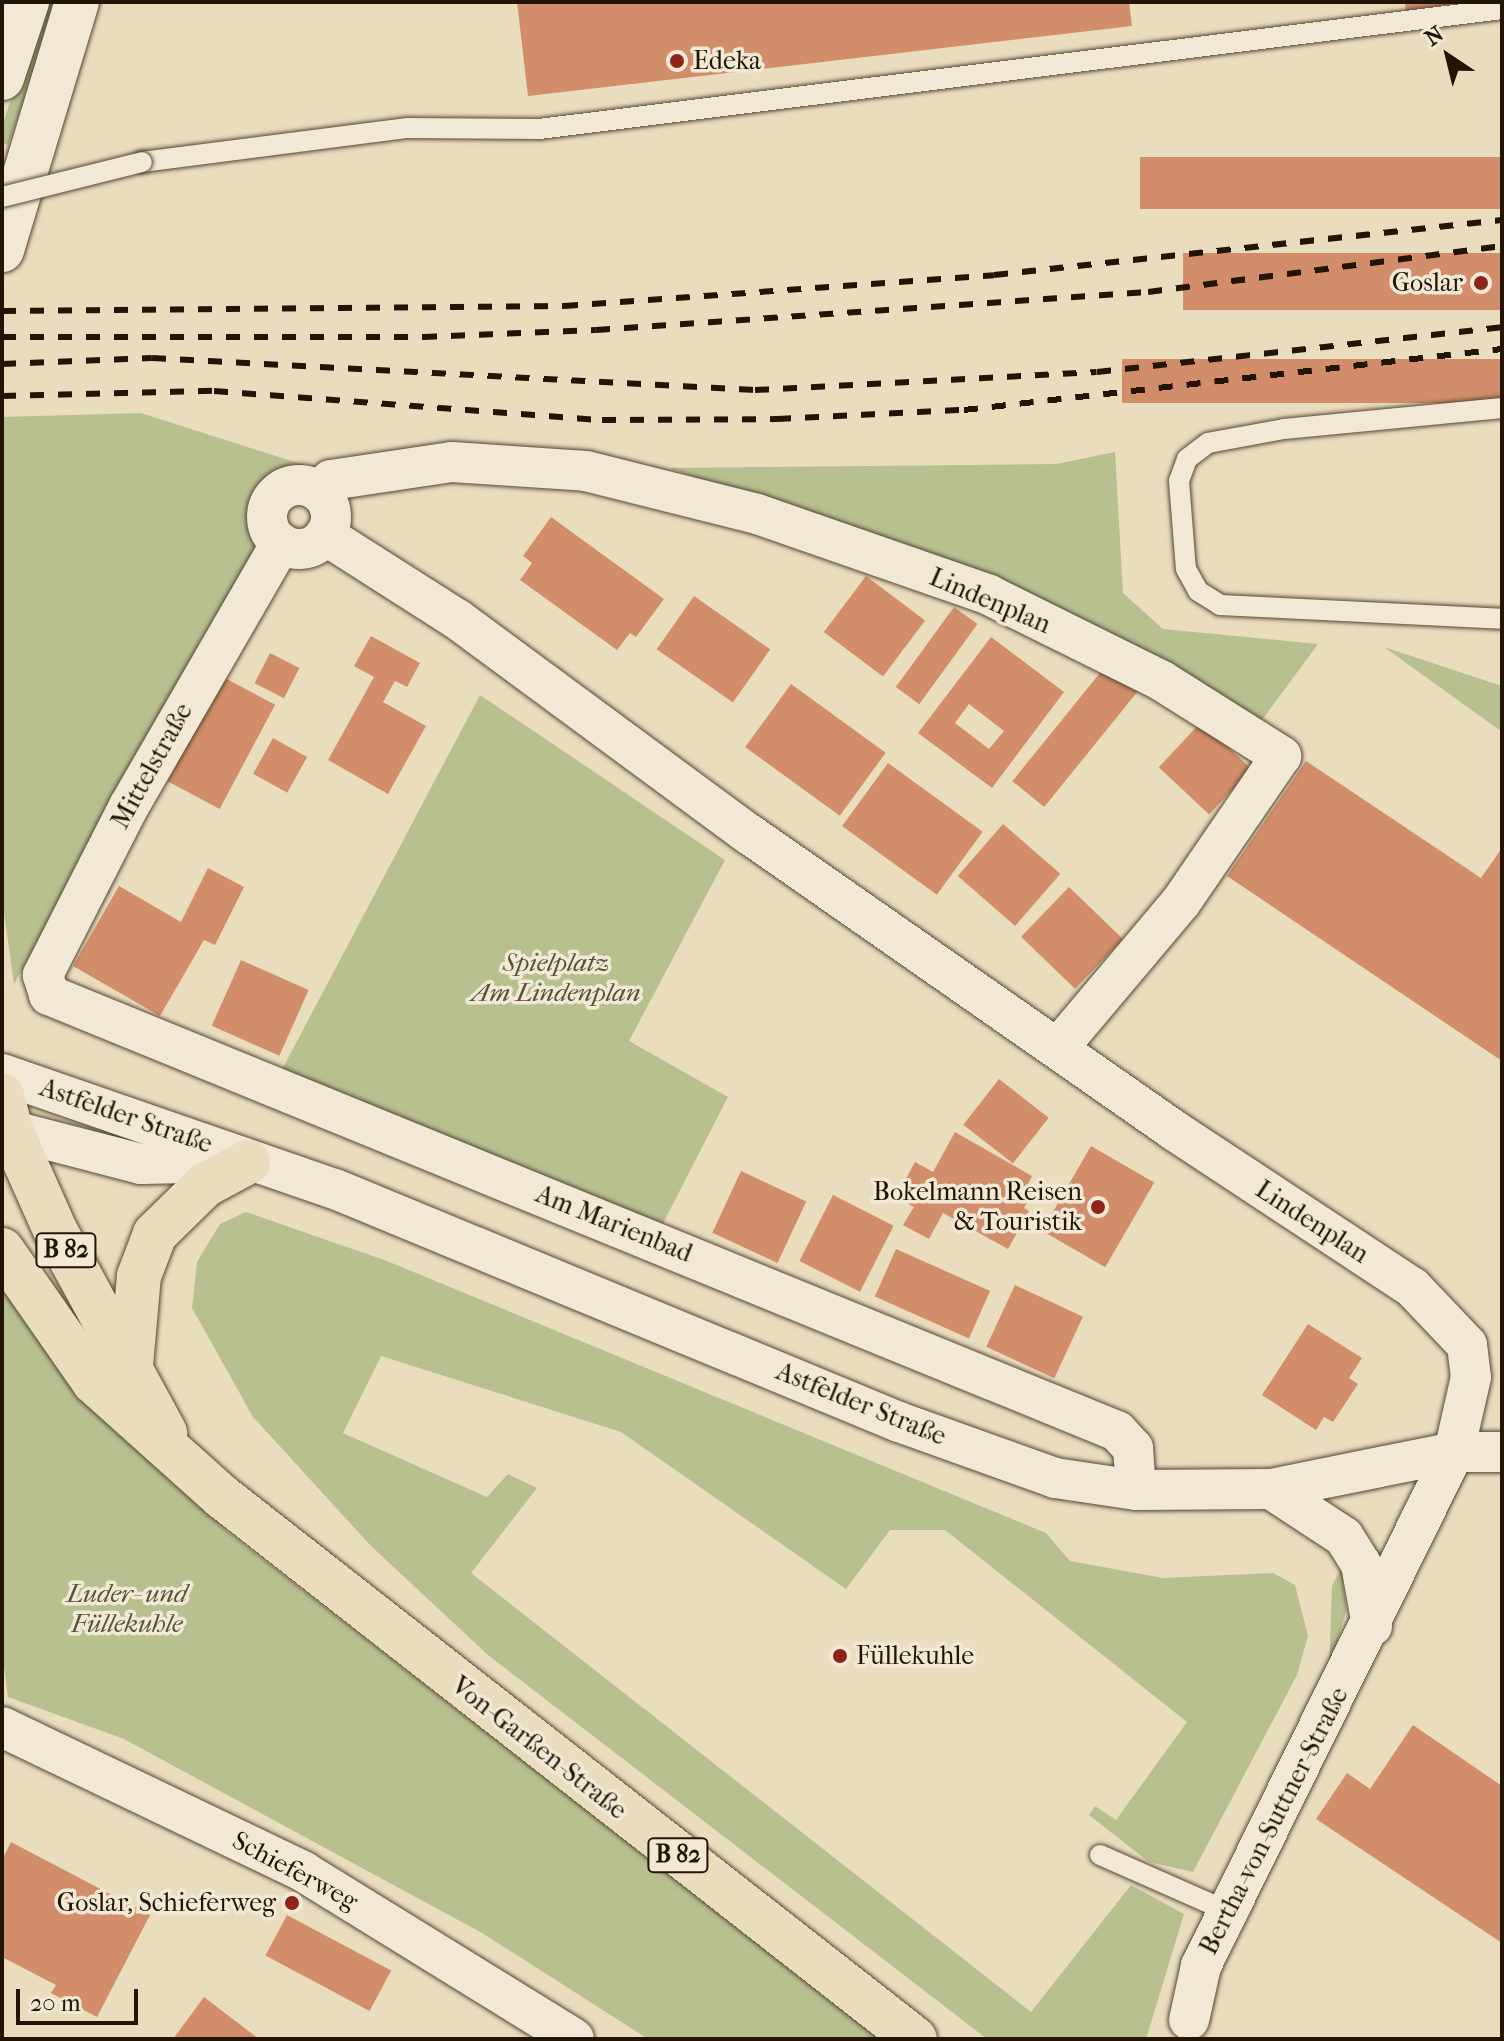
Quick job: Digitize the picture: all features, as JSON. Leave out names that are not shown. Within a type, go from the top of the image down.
[{"type":"main road","points":[[2,78],[27,2]]},
{"type":"main road","points":[[2,250],[77,2]]},
{"type":"main road","name":"Von-Garßen-Straße","points":[[5,1118],[55,1230],[131,1365],[171,1446]]},
{"type":"main road","points":[[131,1365],[139,1276],[155,1234],[205,1185],[248,1162]]},
{"type":"main road","name":"Von-Garßen-Straße","points":[[2,1250],[94,1382],[303,1563],[915,2039]]},
{"type":"street","name":"Lindenplan","points":[[281,543],[267,522],[273,497],[296,485],[320,493],[331,480],[452,462],[586,471],[757,514],[989,595],[1162,681],[1281,756],[1181,902],[1058,1048]]},
{"type":"street","points":[[281,543],[305,548],[325,535],[330,510],[320,493]]},
{"type":"street","name":"Lindenplan","points":[[325,535],[457,619],[749,834],[1412,1287],[1442,1314],[1467,1345],[1471,1377],[1454,1452]]},
{"type":"street","name":"Mittelstraße","points":[[49,995],[43,975],[122,820],[281,543]]},
{"type":"street","name":"Am Marienbad","points":[[49,995],[1117,1431],[1133,1448],[1136,1490]]},
{"type":"street","name":"Astfelder Straße","points":[[2,1074],[187,1133],[248,1162],[414,1219],[899,1422],[1055,1478],[1136,1490],[1271,1489],[1454,1452],[1502,1452]]},
{"type":"street","name":"Astfelder Straße","points":[[5,1118],[141,1164],[248,1162]]},
{"type":"street","name":"Bertha-von-Suttner-Straße","points":[[1189,2020],[1201,1966],[1372,1626],[1454,1452]]},
{"type":"street","points":[[1271,1489],[1344,1537],[1361,1564],[1372,1626]]},
{"type":"street","name":"Schieferweg","points":[[2,1727],[304,1872],[574,2039]]},
{"type":"lane","points":[[2,197],[142,162],[408,128],[539,129],[1502,9]]},
{"type":"lane","points":[[1502,408],[1284,429],[1208,443],[1187,459],[1179,481],[1186,569],[1198,591],[1220,605],[1502,619]]},
{"type":"lane","points":[[1100,1855],[1227,1911]]},
{"type":"green space","points":[[45,2],[59,2],[8,145],[2,143],[2,126]]},
{"type":"green space","points":[[141,413],[310,467],[14,984],[2,899],[2,417]]},
{"type":"green space","points":[[1115,452],[1123,593],[1163,629],[1318,644],[1254,731],[870,538],[669,468],[1056,464]]},
{"type":"green space","points":[[1384,647],[1502,686],[1502,732]]},
{"type":"green space","name":"Spielplatz Am Lindenplan","points":[[480,695],[725,860],[629,1041],[728,1097],[658,1233],[277,1079]]},
{"type":"green space","points":[[246,1212],[387,1261],[1046,1533],[1070,1561],[1163,1578],[1273,1573],[1295,1585],[1308,1636],[1297,1675],[1193,1872],[1149,1862],[1089,1815],[1095,1806],[1116,1820],[1187,1722],[945,1530],[890,1530],[846,1589],[621,1432],[381,1356],[343,1433],[487,1497],[508,1474],[537,1488],[471,1573],[1031,2012],[1131,1885],[1184,1914],[1146,2039],[987,2039],[488,1655],[371,1546],[253,1417],[192,1308],[197,1262],[220,1224]]},
{"type":"green space","name":"Luder- und Füllekuhle","points":[[2,1279],[72,1378],[229,1533],[882,2039],[648,2039],[482,1933],[124,1739],[8,1697],[2,1651]]},
{"type":"green space","points":[[1342,1567],[1346,1611],[1329,1670],[1332,1586]]},
{"type":"building","name":"Edeka","points":[[517,2],[1129,2],[1132,26],[528,96]]},
{"type":"building","points":[[1405,2],[1452,2],[1452,4],[1406,11]]},
{"type":"building","points":[[1140,157],[1502,157],[1502,209],[1140,209]]},
{"type":"building","points":[[1183,253],[1502,253],[1502,310],[1183,310]]},
{"type":"building","points":[[1122,359],[1502,359],[1502,403],[1122,403]]},
{"type":"building","points":[[551,517],[664,599],[636,637],[630,633],[617,650],[520,580],[532,563],[523,556]]},
{"type":"building","points":[[866,576],[925,621],[883,676],[824,632]]},
{"type":"building","points":[[694,596],[770,649],[733,703],[657,649]]},
{"type":"building","points":[[954,607],[977,624],[919,704],[896,687]]},
{"type":"building","points":[[371,636],[420,663],[407,687],[395,681],[383,702],[426,726],[388,794],[328,760],[374,677],[354,666]]},
{"type":"building","points":[[991,637],[1064,692],[992,788],[918,733]],"holes":[[[969,704],[1004,731],[989,749],[955,723]]]},
{"type":"building","points":[[270,653],[299,668],[284,698],[255,683]]},
{"type":"building","points":[[1108,663],[1140,689],[1044,807],[1012,781]]},
{"type":"building","points":[[223,677],[275,705],[220,809],[168,781]]},
{"type":"building","points":[[791,684],[886,753],[840,816],[745,747]]},
{"type":"building","points":[[1201,722],[1251,769],[1209,814],[1159,767]]},
{"type":"building","points":[[273,738],[307,757],[287,793],[253,774]]},
{"type":"building","points":[[1306,761],[1481,878],[1502,848],[1502,1061],[1227,876]]},
{"type":"building","points":[[888,763],[983,832],[937,895],[842,826]]},
{"type":"building","points":[[1003,824],[1060,874],[1015,926],[958,876]]},
{"type":"building","points":[[208,868],[244,887],[215,945],[204,940],[160,1016],[73,966],[119,886],[181,922]]},
{"type":"building","points":[[1069,887],[1123,939],[1075,989],[1021,937]]},
{"type":"building","points":[[241,960],[309,990],[279,1056],[212,1026]]},
{"type":"building","points":[[999,1079],[1049,1118],[1013,1163],[963,1125]]},
{"type":"building","points":[[955,1132],[1032,1176],[1028,1184],[1035,1189],[1024,1208],[1029,1211],[1008,1249],[943,1213],[929,1239],[903,1225],[914,1207],[896,1197],[915,1162],[933,1172]]},
{"type":"building","name":"Bokelmann Reisen & Touristik","points":[[1091,1146],[1154,1182],[1105,1267],[1042,1231]]},
{"type":"building","points":[[741,1171],[806,1201],[778,1263],[712,1233]]},
{"type":"building","points":[[833,1195],[894,1226],[860,1292],[799,1261]]},
{"type":"building","points":[[896,1249],[990,1291],[969,1338],[875,1297]]},
{"type":"building","points":[[1015,1285],[1083,1317],[1054,1378],[986,1347]]},
{"type":"building","points":[[1308,1324],[1362,1358],[1349,1378],[1358,1384],[1333,1422],[1324,1417],[1316,1430],[1262,1395]]},
{"type":"building","points":[[1413,1725],[1502,1786],[1502,1943],[1316,1819],[1347,1773],[1370,1789]]},
{"type":"building","points":[[11,1842],[150,1915],[97,2017],[51,1993],[56,1985],[2,1957],[2,1860]]},
{"type":"building","points":[[287,1915],[391,1970],[370,2011],[265,1956]]},
{"type":"building","points":[[204,1997],[259,2039],[173,2039]]},
{"type":"railway","points":[[2,311],[564,306],[994,275],[1502,220]]},
{"type":"railway","points":[[2,337],[423,337],[596,330],[1148,292],[1502,246]]},
{"type":"railway","points":[[2,364],[152,358],[755,390],[1097,372],[1502,327]]},
{"type":"railway","points":[[2,396],[214,391],[602,420],[777,419],[964,410],[1502,349]]},
{"type":"place","name":"Edeka","points":[[677,61]]},
{"type":"place","name":"Goslar","points":[[1481,283]]},
{"type":"place","name":"Bokelmann Reisen & Touristik","points":[[1098,1207]]},
{"type":"place","name":"Füllekuhle","points":[[840,1656]]},
{"type":"place","name":"Goslar, Schieferweg","points":[[292,1903]]}]
